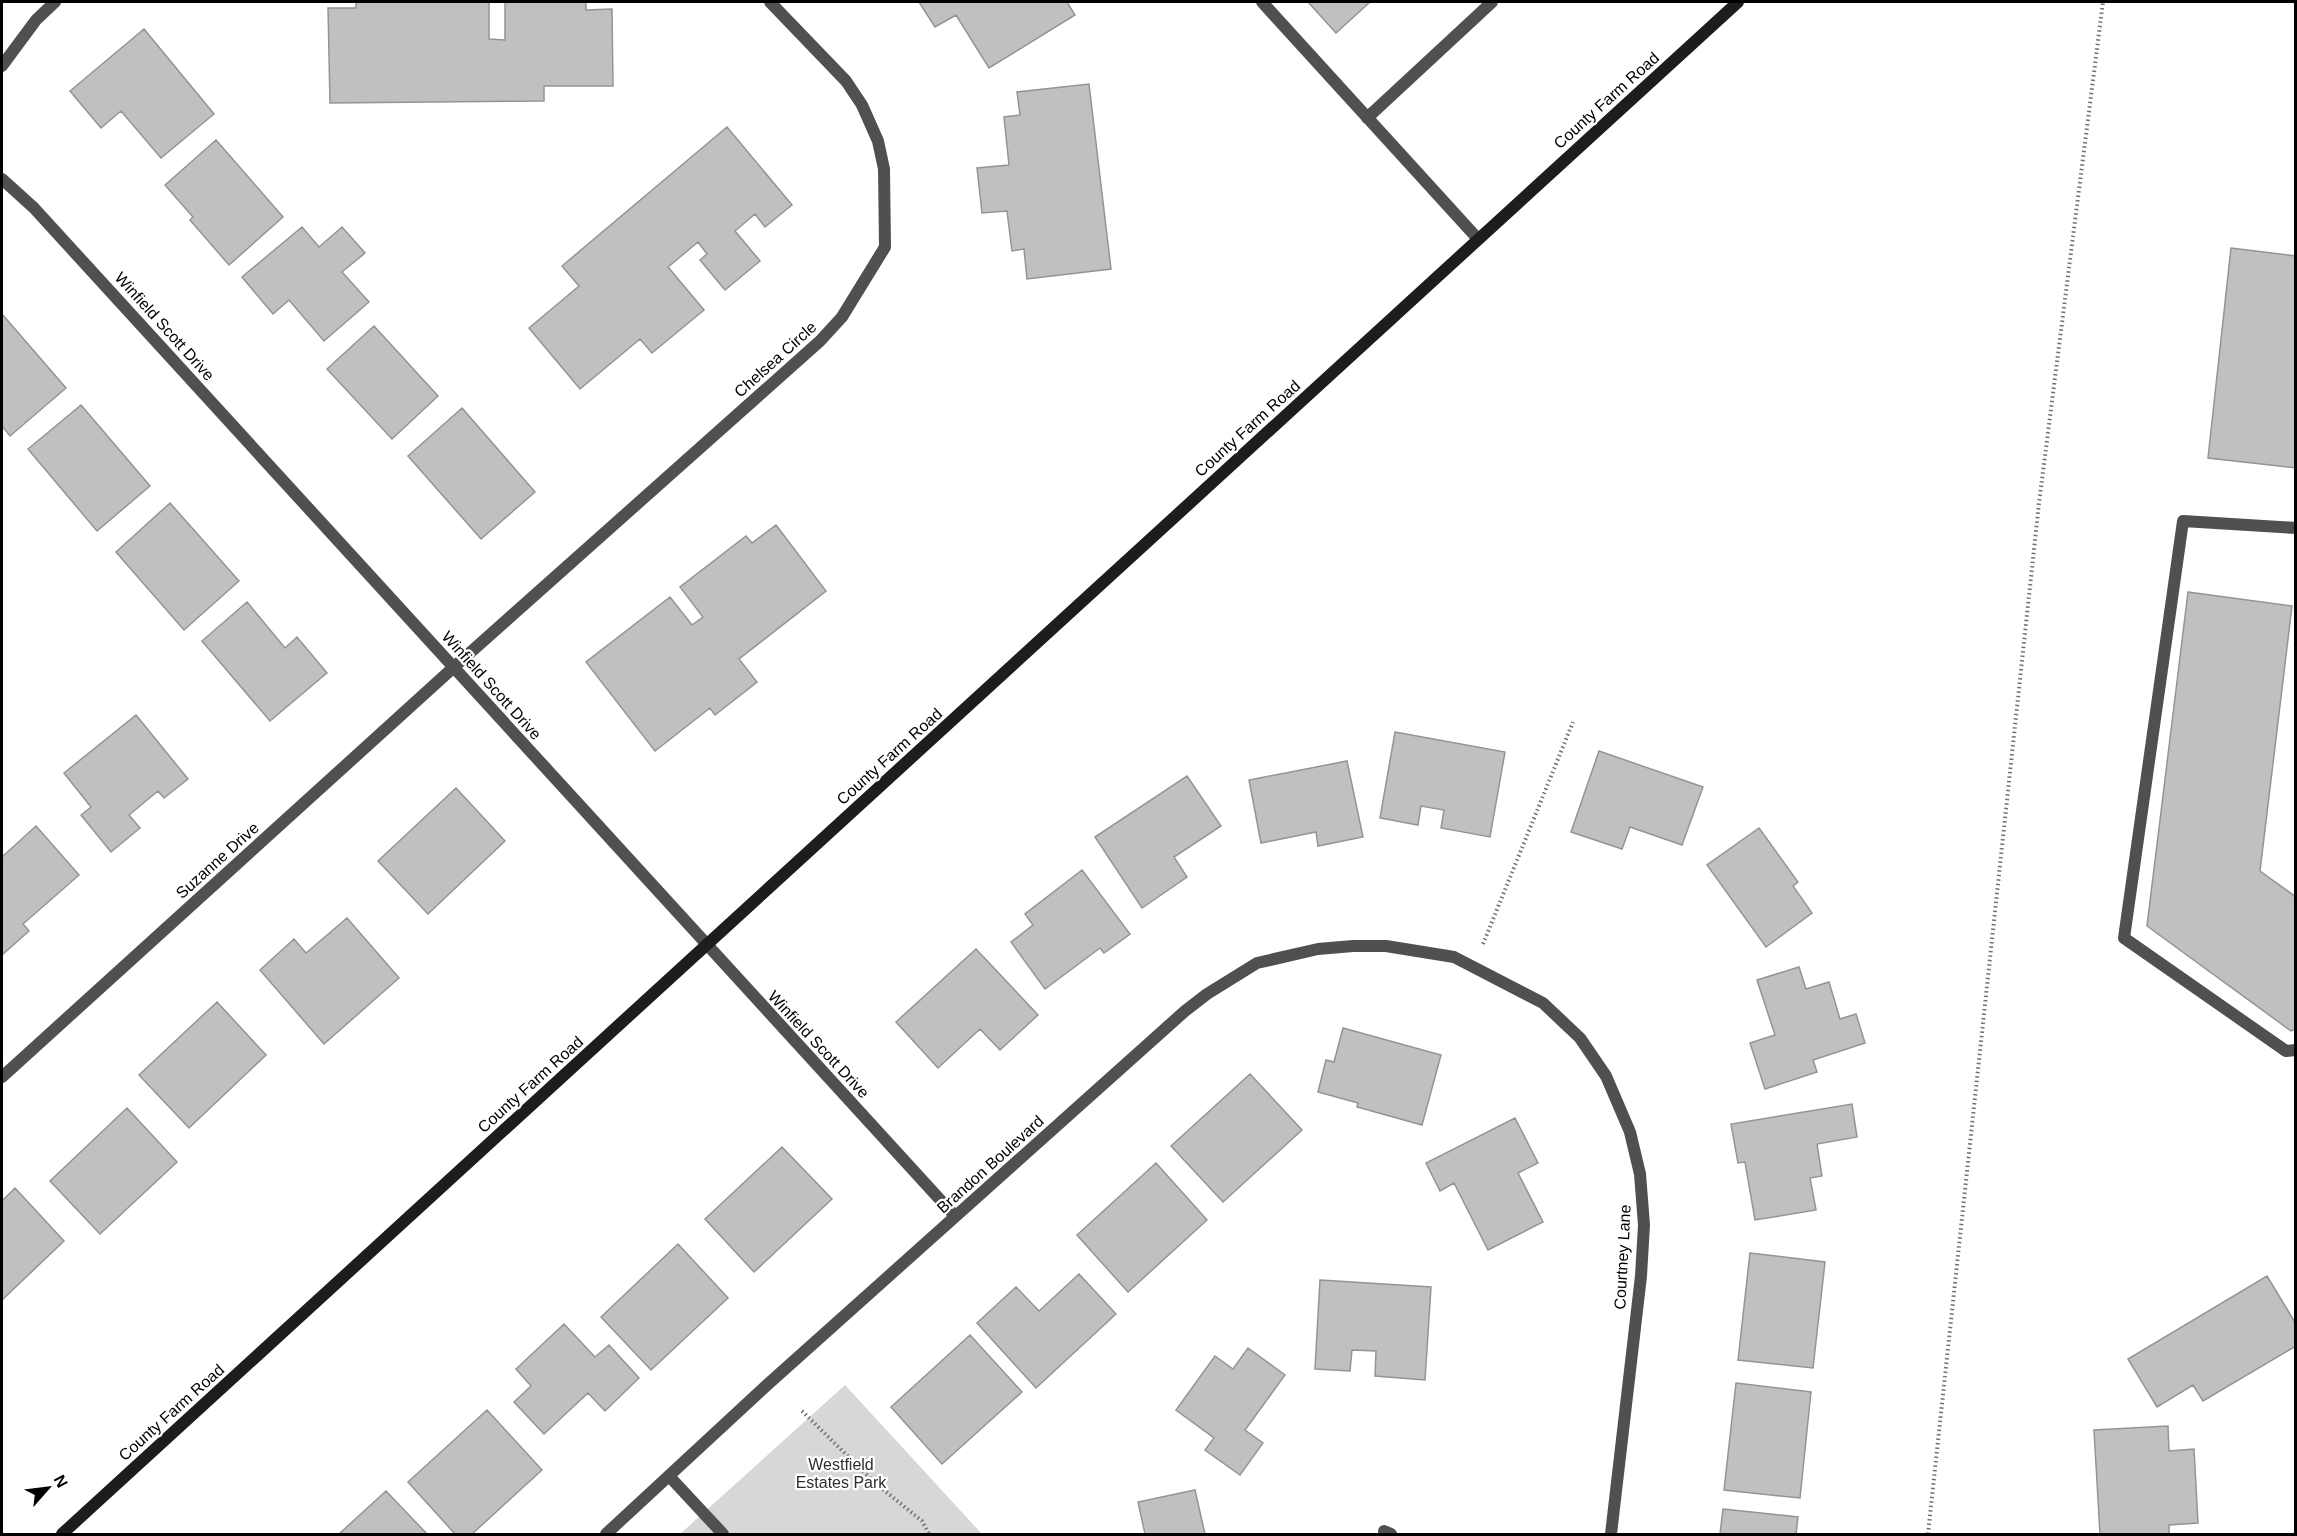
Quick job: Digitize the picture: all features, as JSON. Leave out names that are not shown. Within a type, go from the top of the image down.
[{"type":"main road","name":"County Farm Road","points":[[62,1534],[1738,2]]},
{"type":"street","points":[[2,66],[36,21],[55,2]]},
{"type":"street","name":"Chelsea Circle","points":[[454,667],[820,341],[842,317],[885,247],[884,169],[878,141],[862,105],[846,81],[770,2]]},
{"type":"street","points":[[1262,2],[1478,239]]},
{"type":"street","points":[[1368,118],[1492,2]]},
{"type":"street","name":"Winfield Scott Drive","points":[[2,179],[34,208],[955,1216]]},
{"type":"street","points":[[2295,528],[2183,521],[2124,938],[2286,1051],[2295,1050]]},
{"type":"street","name":"Suzanne Drive","points":[[2,1077],[454,667]]},
{"type":"street","name":"Brandon Boulevard","points":[[606,1534],[955,1216],[1207,994],[1257,963],[1318,949],[1386,946],[1454,957]]},
{"type":"street","name":"Courtney Lane","points":[[1454,957],[1543,1004],[1580,1038],[1606,1076],[1630,1132],[1640,1174],[1644,1225],[1641,1276],[1611,1534]]},
{"type":"street","points":[[669,1476],[723,1534]]},
{"type":"path","points":[[1928,1534],[2039,503],[2103,2]]},
{"type":"path","points":[[1474,967],[1574,722]]},
{"type":"path","points":[[802,1411],[874,1482],[922,1521],[929,1534]]},
{"type":"green space","name":"Westfield Estates Park","points":[[845,1385],[982,1534],[680,1534]]},
{"type":"building","points":[[356,2],[489,2],[489,39],[505,40],[505,2],[586,2],[586,10],[612,9],[613,86],[544,86],[544,101],[330,103],[328,8],[356,8]]},
{"type":"building","points":[[919,2],[1067,2],[1075,15],[989,68],[956,15],[935,27]]},
{"type":"building","points":[[1308,2],[1370,2],[1336,33]]},
{"type":"building","points":[[144,29],[214,114],[161,158],[121,111],[101,128],[70,91]]},
{"type":"building","points":[[1089,84],[1111,269],[1027,279],[1024,249],[1012,251],[1007,211],[982,213],[977,168],[1009,165],[1004,117],[1020,115],[1017,92]]},
{"type":"building","points":[[727,127],[792,205],[765,227],[755,214],[735,231],[760,261],[725,290],[700,260],[707,254],[698,242],[668,267],[704,310],[652,353],[640,339],[580,389],[529,328],[579,286],[562,266]]},
{"type":"building","points":[[216,140],[283,217],[229,265],[190,220],[193,217],[165,185]]},
{"type":"building","points":[[302,227],[319,247],[342,227],[365,253],[342,272],[369,302],[324,341],[289,300],[273,314],[242,277]]},
{"type":"building","points":[[2231,248],[2296,256],[2296,468],[2208,458]]},
{"type":"building","points":[[2,314],[66,388],[10,436],[2,426]]},
{"type":"building","points":[[374,326],[438,396],[392,439],[327,369]]},
{"type":"building","points":[[81,405],[150,486],[97,531],[28,449]]},
{"type":"building","points":[[462,408],[535,492],[481,539],[408,456]]},
{"type":"building","points":[[170,503],[239,581],[184,630],[116,552]]},
{"type":"building","points":[[776,525],[826,591],[739,659],[757,682],[715,715],[710,708],[655,751],[586,662],[670,597],[692,625],[703,617],[680,587],[746,536],[752,543]]},
{"type":"building","points":[[2188,592],[2292,606],[2260,871],[2296,897],[2296,1029],[2291,1031],[2147,926]]},
{"type":"building","points":[[247,602],[285,648],[297,637],[327,673],[270,721],[202,641]]},
{"type":"building","points":[[136,715],[188,779],[164,798],[158,791],[129,815],[140,828],[111,852],[81,815],[91,807],[64,773]]},
{"type":"building","points":[[1395,732],[1505,752],[1490,837],[1441,828],[1444,810],[1421,806],[1418,825],[1380,818]]},
{"type":"building","points":[[1599,751],[1703,787],[1682,845],[1630,827],[1622,849],[1571,832]]},
{"type":"building","points":[[1347,761],[1363,837],[1318,846],[1316,832],[1261,843],[1249,780]]},
{"type":"building","points":[[1187,776],[1221,826],[1174,857],[1187,877],[1142,908],[1095,837]]},
{"type":"building","points":[[456,788],[505,841],[428,914],[378,861]]},
{"type":"building","points":[[36,826],[79,875],[23,924],[29,931],[2,955],[2,857]]},
{"type":"building","points":[[1759,828],[1798,882],[1793,886],[1812,913],[1766,947],[1707,865]]},
{"type":"building","points":[[1082,870],[1130,934],[1104,953],[1100,948],[1045,989],[1011,942],[1033,925],[1025,914]]},
{"type":"building","points":[[347,918],[399,978],[324,1044],[260,970],[294,939],[306,953]]},
{"type":"building","points":[[976,949],[1038,1015],[1000,1050],[980,1029],[938,1068],[896,1022]]},
{"type":"building","points":[[1799,967],[1806,989],[1829,982],[1840,1019],[1856,1014],[1865,1043],[1813,1060],[1817,1072],[1765,1089],[1750,1043],[1775,1035],[1757,980]]},
{"type":"building","points":[[217,1002],[266,1055],[189,1128],[139,1075]]},
{"type":"building","points":[[1343,1028],[1441,1055],[1422,1125],[1357,1107],[1358,1103],[1318,1092],[1326,1060],[1334,1062]]},
{"type":"building","points":[[1250,1074],[1302,1130],[1223,1202],[1171,1146]]},
{"type":"building","points":[[1852,1104],[1857,1137],[1817,1144],[1822,1176],[1810,1178],[1816,1210],[1755,1220],[1745,1162],[1738,1163],[1731,1124]]},
{"type":"building","points":[[127,1108],[177,1162],[100,1234],[50,1181]]},
{"type":"building","points":[[1515,1118],[1538,1163],[1518,1173],[1543,1222],[1488,1250],[1454,1183],[1440,1191],[1426,1163]]},
{"type":"building","points":[[782,1147],[832,1199],[754,1272],[705,1219]]},
{"type":"building","points":[[1156,1163],[1207,1220],[1128,1292],[1077,1235]]},
{"type":"building","points":[[15,1188],[64,1241],[2,1300],[2,1201]]},
{"type":"building","points":[[678,1244],[728,1298],[651,1370],[601,1317]]},
{"type":"building","points":[[1750,1253],[1825,1262],[1813,1368],[1738,1360]]},
{"type":"building","points":[[1079,1274],[1116,1314],[1036,1388],[977,1323],[1016,1287],[1039,1311]]},
{"type":"building","points":[[2267,1276],[2296,1324],[2296,1346],[2203,1401],[2193,1385],[2157,1407],[2128,1359]]},
{"type":"building","points":[[1320,1280],[1431,1287],[1425,1380],[1375,1376],[1376,1351],[1352,1350],[1350,1371],[1315,1369]]},
{"type":"building","points":[[564,1324],[595,1357],[609,1345],[639,1378],[605,1411],[588,1393],[544,1434],[514,1402],[531,1386],[516,1369]]},
{"type":"building","points":[[970,1335],[1022,1392],[942,1464],[891,1407]]},
{"type":"building","points":[[1248,1348],[1285,1375],[1245,1430],[1263,1443],[1240,1475],[1205,1450],[1214,1438],[1176,1410],[1215,1356],[1233,1369]]},
{"type":"building","points":[[1736,1383],[1811,1392],[1800,1498],[1724,1490]]},
{"type":"building","points":[[487,1410],[542,1470],[472,1534],[455,1534],[408,1482]]},
{"type":"building","points":[[2168,1426],[2169,1451],[2194,1449],[2198,1523],[2169,1525],[2169,1534],[2100,1534],[2094,1430]]},
{"type":"building","points":[[1195,1490],[1205,1534],[1145,1534],[1138,1502]]},
{"type":"building","points":[[386,1491],[427,1534],[339,1534]]},
{"type":"building","points":[[1723,1509],[1798,1517],[1796,1534],[1720,1534]]}]
